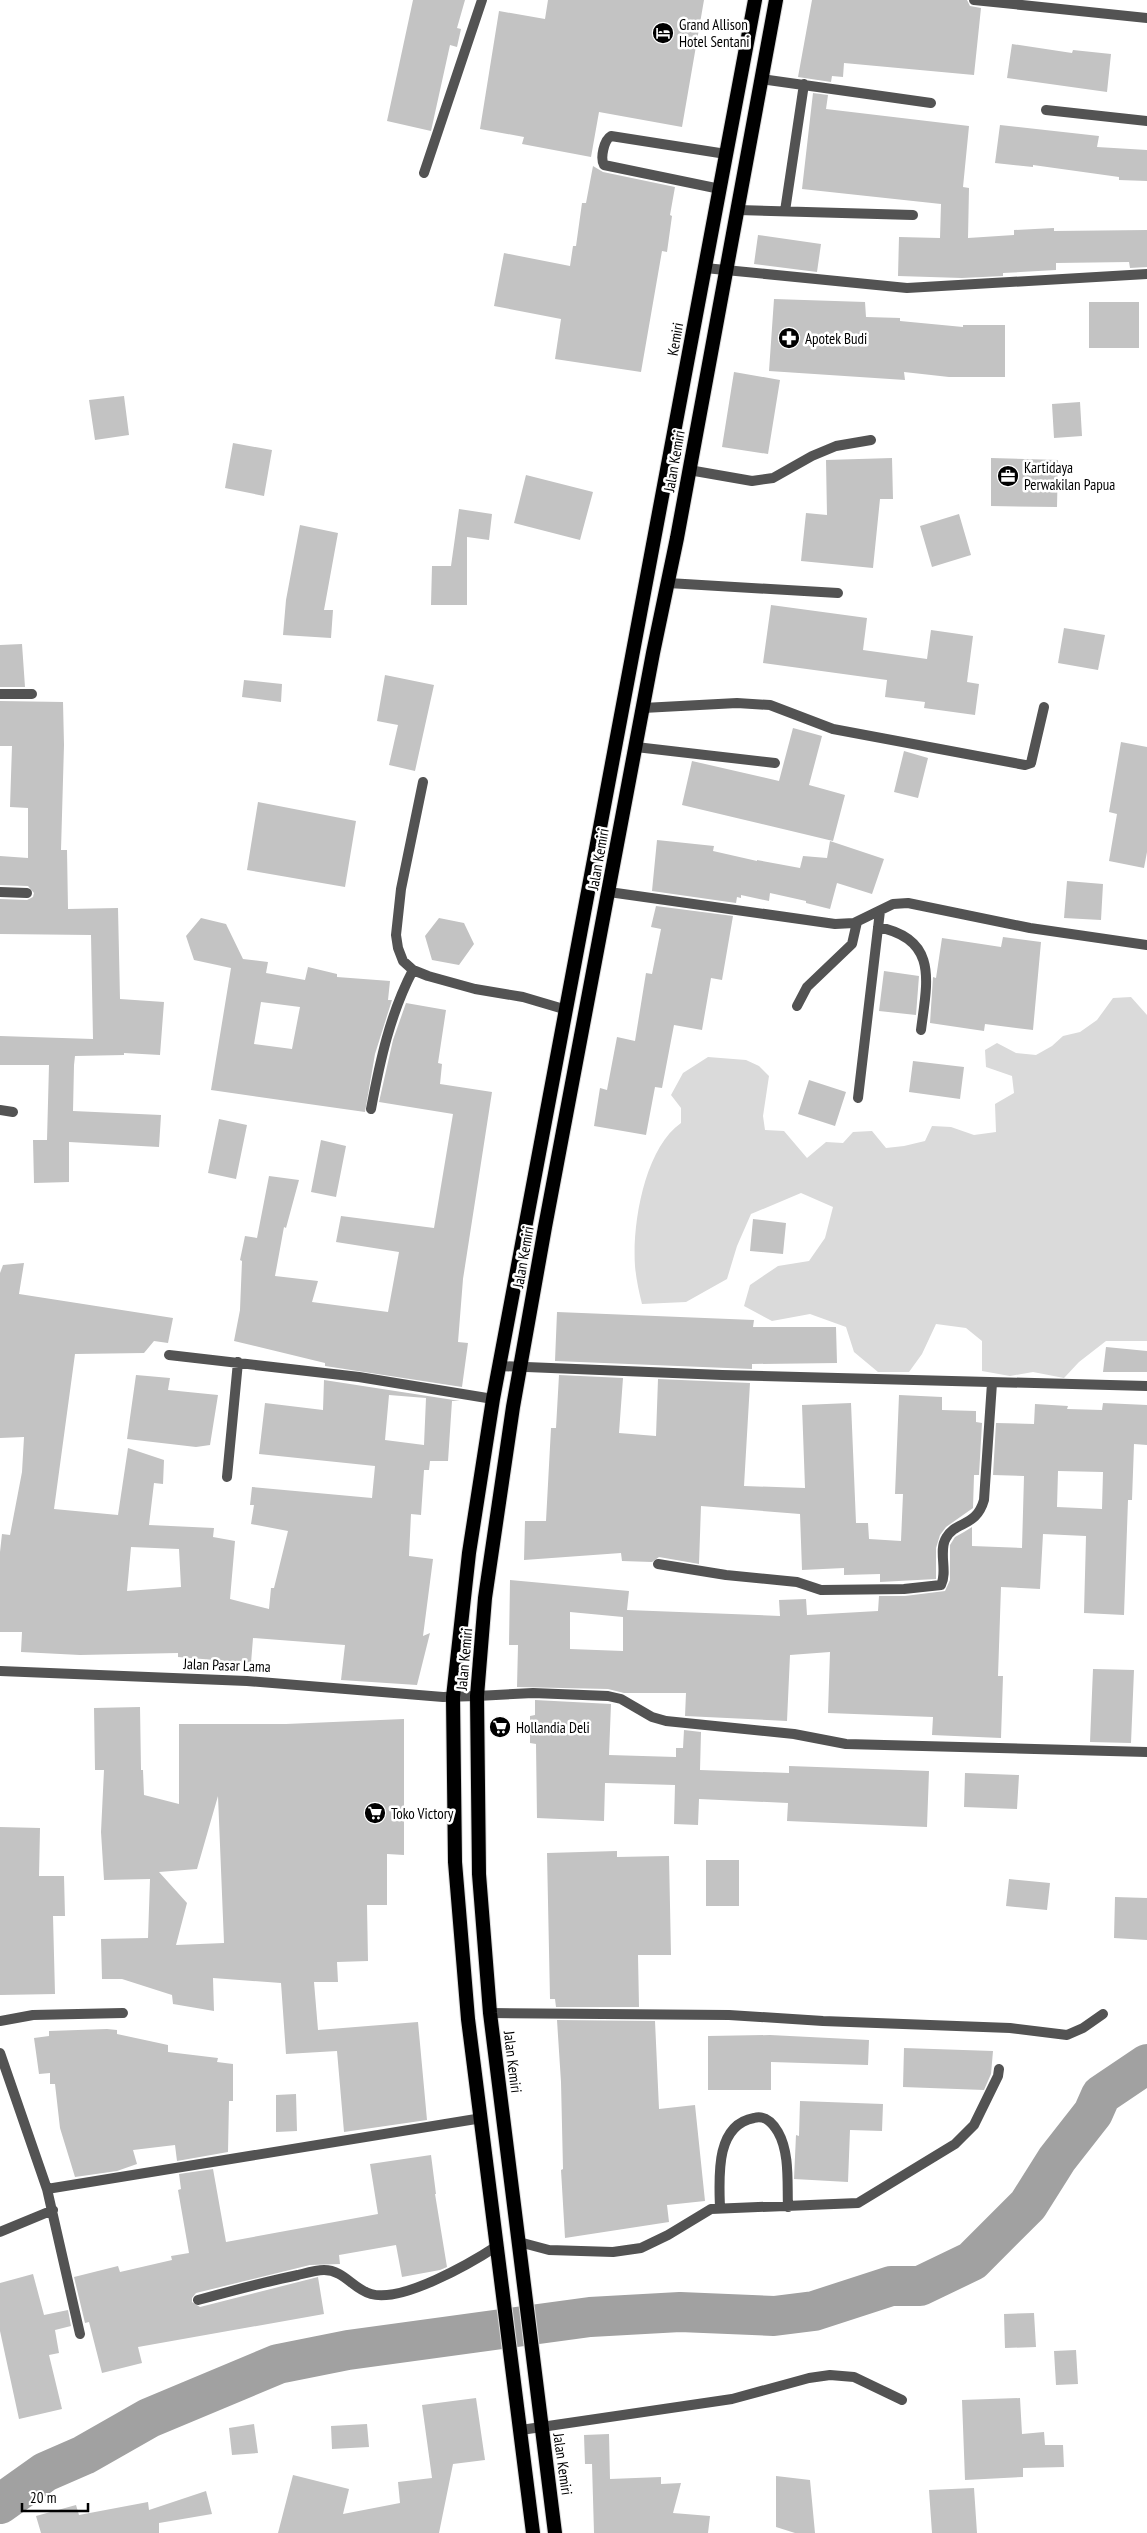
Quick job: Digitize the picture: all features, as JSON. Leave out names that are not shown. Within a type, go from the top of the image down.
[{"type":"highway","name":"Kemiri","points":[[626,684],[755,0]]},
{"type":"highway","name":"Jalan Kemiri","points":[[556,2533],[490,2013],[479,1874],[477,1696],[485,1598],[520,1367],[776,0]]},
{"type":"highway","name":"Jalan Kemiri","points":[[534,2533],[468,2019],[455,1862],[453,1696],[469,1553],[493,1399],[546,1109],[567,1010],[626,684]]},
{"type":"highway","points":[[626,684],[647,688]]},
{"type":"street","points":[[424,173],[482,0]]},
{"type":"street","points":[[974,0],[1147,18]]},
{"type":"street","points":[[761,79],[931,103]]},
{"type":"street","points":[[784,211],[804,84]]},
{"type":"street","points":[[1046,110],[1147,121]]},
{"type":"street","points":[[720,189],[604,165],[602,158],[606,140],[611,136],[726,154]]},
{"type":"street","points":[[738,210],[913,215]]},
{"type":"street","points":[[705,268],[907,288],[1147,274]]},
{"type":"street","points":[[689,470],[752,481],[773,478],[812,456],[836,446],[871,440]]},
{"type":"street","points":[[668,583],[838,593]]},
{"type":"street","points":[[0,694],[32,694]]},
{"type":"street","points":[[643,708],[684,708],[737,703],[770,705],[833,729],[1025,765],[1031,763],[1035,752],[1044,707]]},
{"type":"street","points":[[636,747],[775,763]]},
{"type":"street","points":[[423,782],[401,889],[396,935],[398,948],[404,960],[413,970],[475,989],[523,997],[567,1010]]},
{"type":"street","points":[[0,892],[26,893]]},
{"type":"street","points":[[609,892],[835,924],[857,922],[893,904],[908,903],[1030,928],[1147,945]]},
{"type":"street","points":[[858,1098],[880,911]]},
{"type":"street","points":[[797,1006],[806,987],[852,944],[857,922]]},
{"type":"street","points":[[878,926],[891,929],[907,937],[919,948],[928,980],[921,1030]]},
{"type":"street","points":[[371,1109],[390,1022],[413,970]]},
{"type":"street","points":[[0,1110],[14,1112]]},
{"type":"street","points":[[169,1355],[359,1377],[493,1399]]},
{"type":"street","points":[[227,1477],[238,1362]]},
{"type":"street","points":[[500,1366],[992,1383],[1147,1386]]},
{"type":"street","points":[[658,1564],[726,1575],[797,1582],[821,1590],[942,1585],[944,1579],[944,1540],[949,1533],[981,1512],[984,1500],[992,1383]]},
{"type":"street","name":"Jalan Pasar Lama","points":[[0,1671],[247,1681],[453,1696],[533,1693],[608,1696],[621,1699],[652,1716],[666,1721],[794,1734],[846,1744],[1147,1752]]},
{"type":"street","points":[[0,2021],[33,2015],[123,2013]]},
{"type":"street","points":[[490,2013],[738,2015],[823,2021],[1010,2028],[1067,2035],[1083,2028],[1103,2014]]},
{"type":"street","points":[[0,2053],[53,2210],[80,2334]]},
{"type":"street","points":[[519,2242],[548,2250],[613,2252],[642,2248],[668,2236],[711,2210],[720,2208],[858,2203],[955,2144],[974,2125],[998,2076],[999,2069]]},
{"type":"street","points":[[720,2208],[719,2178],[726,2138],[743,2120],[759,2117],[770,2121],[779,2133],[786,2158],[788,2207]]},
{"type":"street","points":[[47,2189],[482,2118]]},
{"type":"street","points":[[0,2232],[53,2210]]},
{"type":"street","points":[[198,2300],[279,2279],[324,2270],[344,2276],[364,2292],[373,2295],[389,2294],[413,2288],[456,2271],[497,2246]]},
{"type":"street","points":[[521,2430],[732,2399],[809,2378],[830,2375],[854,2377],[902,2400]]},
{"type":"shaded area","points":[[1131,997],[1147,1015],[1147,1341],[1106,1341],[1079,1362],[1064,1378],[1033,1372],[1010,1376],[982,1371],[982,1341],[966,1328],[936,1324],[922,1354],[909,1372],[878,1372],[854,1352],[846,1327],[810,1314],[772,1321],[744,1306],[750,1285],[778,1266],[809,1261],[825,1238],[833,1207],[801,1193],[751,1214],[737,1246],[727,1279],[686,1302],[642,1304],[635,1271],[635,1249],[636,1229],[643,1188],[658,1150],[681,1123],[681,1108],[671,1095],[683,1073],[708,1057],[746,1060],[759,1066],[769,1076],[763,1116],[765,1130],[784,1131],[807,1158],[826,1142],[843,1143],[853,1132],[872,1131],[886,1148],[904,1146],[925,1141],[932,1126],[951,1127],[974,1135],[996,1132],[995,1104],[1014,1093],[1012,1076],[986,1067],[985,1050],[997,1043],[1016,1053],[1036,1055],[1052,1046],[1063,1036],[1080,1032],[1097,1020],[1113,998]]},
{"type":"building","points":[[413,0],[465,0],[457,28],[461,29],[457,47],[450,45],[431,131],[387,121]]},
{"type":"building","points":[[548,0],[704,0],[682,127],[599,112],[591,157],[522,144],[524,137],[480,129],[499,11],[545,19]]},
{"type":"building","points":[[812,0],[967,0],[970,6],[981,8],[974,75],[844,63],[843,77],[832,76],[831,82],[798,77]]},
{"type":"building","points":[[1012,44],[1072,53],[1073,50],[1111,54],[1107,92],[1007,78]]},
{"type":"building","points":[[813,93],[828,95],[826,109],[969,126],[963,187],[969,188],[968,238],[1014,235],[1014,230],[1054,228],[1054,231],[1147,230],[1147,267],[1130,268],[1129,262],[1056,263],[1056,270],[1003,273],[1003,276],[962,278],[898,276],[899,237],[940,238],[941,204],[802,189]]},
{"type":"building","points":[[1000,125],[1099,136],[1097,147],[1147,150],[1147,181],[1119,180],[1119,177],[1033,165],[1033,167],[995,163]]},
{"type":"building","points":[[593,166],[603,172],[675,187],[670,215],[672,216],[667,252],[662,251],[641,372],[555,359],[561,319],[494,306],[504,253],[570,266],[573,246],[576,246],[582,203],[586,203]]},
{"type":"building","points":[[758,235],[821,244],[817,272],[754,264]]},
{"type":"building","points":[[774,299],[865,302],[866,317],[900,318],[900,321],[963,327],[963,325],[1005,325],[1005,377],[949,377],[904,372],[905,380],[769,371]]},
{"type":"building","points":[[1089,302],[1139,302],[1139,348],[1089,348]]},
{"type":"building","points":[[734,372],[780,380],[768,454],[722,447]]},
{"type":"building","points":[[124,396],[129,435],[95,440],[89,400]]},
{"type":"building","points":[[1080,402],[1082,436],[1054,438],[1052,404]]},
{"type":"building","points":[[233,443],[272,450],[264,496],[225,488]]},
{"type":"building","points":[[892,458],[893,499],[880,499],[873,568],[801,561],[806,513],[827,515],[826,460]]},
{"type":"building","points":[[991,458],[1058,460],[1057,507],[991,506]]},
{"type":"building","points":[[526,475],[593,492],[580,540],[514,523]]},
{"type":"building","points":[[459,509],[492,514],[489,540],[467,537],[467,605],[431,605],[432,566],[451,566]]},
{"type":"building","points":[[959,514],[971,555],[932,567],[920,526]]},
{"type":"building","points":[[300,525],[338,533],[324,610],[333,610],[331,638],[283,635],[286,600]]},
{"type":"building","points":[[771,605],[867,618],[863,650],[927,659],[931,630],[973,636],[967,682],[979,684],[975,715],[924,708],[925,702],[885,697],[887,680],[763,663]]},
{"type":"building","points":[[1064,628],[1105,635],[1098,670],[1058,663]]},
{"type":"building","points":[[22,644],[25,687],[0,687],[0,645]]},
{"type":"building","points":[[385,675],[434,685],[415,771],[389,765],[398,725],[377,721]]},
{"type":"building","points":[[244,680],[282,684],[281,702],[242,697]]},
{"type":"building","points":[[0,701],[63,702],[64,745],[61,850],[67,850],[68,909],[118,908],[120,999],[164,1002],[160,1055],[124,1053],[124,1055],[75,1056],[74,1065],[73,1111],[161,1115],[159,1147],[69,1142],[69,1182],[34,1183],[33,1140],[47,1140],[49,1065],[0,1065],[0,1036],[93,1039],[91,935],[0,934],[0,899],[27,900],[33,897],[34,893],[28,886],[0,885],[0,856],[28,858],[28,808],[10,807],[12,746],[0,746]]},
{"type":"building","points":[[793,728],[822,736],[809,785],[845,795],[833,841],[682,805],[692,761],[779,781]]},
{"type":"building","points":[[1121,742],[1147,747],[1147,852],[1144,868],[1109,861],[1117,814],[1109,812]]},
{"type":"building","points":[[904,751],[928,758],[918,798],[894,792]]},
{"type":"building","points":[[258,802],[356,821],[345,887],[247,870]]},
{"type":"building","points":[[657,840],[714,846],[713,851],[800,868],[803,856],[827,858],[830,841],[884,859],[872,894],[837,883],[830,909],[806,903],[806,901],[770,893],[769,901],[741,895],[741,898],[737,897],[736,903],[652,891]]},
{"type":"building","points":[[1067,881],[1103,884],[1101,920],[1064,918]]},
{"type":"building","points":[[656,906],[733,916],[722,980],[711,978],[702,1030],[674,1025],[662,1088],[655,1087],[646,1135],[594,1126],[600,1088],[607,1090],[617,1037],[635,1041],[646,973],[652,974],[661,929],[651,927]]},
{"type":"building","points":[[201,918],[226,924],[243,959],[268,962],[266,973],[305,980],[308,967],[337,974],[337,977],[390,981],[388,1000],[392,1000],[375,1054],[365,1112],[211,1090],[231,968],[194,960],[186,936]],"holes":[[[261,1002],[300,1007],[292,1049],[254,1044]]]},
{"type":"building","points":[[439,918],[464,923],[474,944],[459,965],[432,960],[425,936]]},
{"type":"building","points":[[1003,937],[1041,942],[1033,1030],[985,1024],[984,1031],[930,1023],[933,977],[936,978],[942,938],[1001,947]]},
{"type":"building","points":[[884,971],[919,976],[916,1015],[879,1011]]},
{"type":"building","points":[[406,1003],[446,1010],[438,1063],[442,1064],[440,1084],[492,1092],[463,1279],[458,1342],[468,1343],[462,1387],[325,1366],[325,1363],[234,1341],[240,1310],[242,1261],[240,1260],[245,1236],[257,1238],[269,1176],[299,1180],[286,1228],[284,1227],[275,1276],[318,1281],[312,1302],[388,1312],[399,1252],[336,1242],[341,1216],[434,1228],[453,1114],[379,1102],[393,1040]]},
{"type":"building","points":[[913,1061],[964,1067],[960,1099],[909,1092]]},
{"type":"building","points":[[809,1080],[846,1092],[835,1126],[798,1114]]},
{"type":"building","points":[[219,1119],[247,1125],[236,1179],[208,1173]]},
{"type":"building","points":[[321,1140],[346,1146],[336,1197],[311,1192]]},
{"type":"building","points":[[753,1219],[786,1223],[783,1254],[750,1251]]},
{"type":"building","points":[[24,1263],[19,1294],[173,1318],[168,1343],[154,1341],[144,1353],[75,1354],[54,1509],[118,1515],[128,1448],[164,1460],[163,1484],[154,1483],[149,1525],[214,1528],[213,1537],[235,1541],[230,1599],[269,1609],[271,1588],[274,1588],[288,1531],[251,1524],[254,1505],[250,1505],[252,1487],[372,1498],[375,1466],[259,1454],[265,1403],[323,1410],[324,1380],[460,1401],[452,1401],[448,1461],[430,1461],[429,1470],[424,1470],[421,1515],[411,1514],[409,1556],[433,1559],[423,1636],[430,1633],[417,1685],[341,1680],[345,1645],[253,1638],[251,1663],[178,1657],[178,1653],[80,1655],[21,1652],[22,1632],[0,1632],[0,1552],[2,1534],[10,1535],[22,1472],[24,1437],[0,1438],[0,1273],[3,1265]],"holes":[[[389,1395],[426,1398],[424,1445],[385,1440]],[[131,1547],[179,1549],[181,1587],[127,1591]]]},
{"type":"building","points":[[557,1312],[754,1320],[753,1327],[836,1327],[837,1363],[752,1364],[752,1369],[555,1361]]},
{"type":"building","points":[[1106,1347],[1147,1351],[1147,1372],[1103,1372]]},
{"type":"building","points":[[136,1375],[170,1378],[168,1390],[218,1395],[210,1445],[196,1447],[127,1439]]},
{"type":"building","points":[[559,1375],[623,1378],[619,1433],[656,1436],[658,1379],[750,1383],[744,1486],[805,1488],[802,1405],[851,1403],[856,1523],[868,1523],[869,1539],[901,1541],[903,1494],[895,1494],[899,1395],[942,1397],[942,1410],[976,1411],[976,1422],[982,1423],[979,1475],[974,1475],[973,1508],[946,1527],[940,1535],[936,1548],[936,1579],[880,1582],[880,1574],[844,1575],[844,1568],[802,1570],[800,1514],[701,1506],[699,1564],[659,1557],[652,1562],[622,1561],[621,1553],[524,1560],[525,1521],[546,1521],[551,1428],[556,1428]]},
{"type":"building","points":[[1103,1403],[1147,1405],[1147,1445],[1134,1444],[1132,1500],[1128,1500],[1124,1615],[1084,1613],[1086,1536],[1043,1534],[1040,1589],[1001,1587],[998,1676],[1003,1676],[1001,1738],[932,1735],[933,1717],[828,1713],[830,1652],[790,1655],[787,1721],[685,1716],[686,1693],[624,1693],[608,1689],[517,1687],[518,1645],[509,1645],[510,1580],[629,1591],[627,1610],[780,1616],[779,1600],[806,1599],[807,1615],[878,1611],[879,1596],[905,1596],[945,1591],[950,1580],[950,1545],[955,1537],[972,1527],[972,1546],[1022,1548],[1024,1476],[993,1475],[996,1423],[1034,1424],[1035,1404],[1068,1406],[1067,1409],[1102,1410]],"holes":[[[1058,1471],[1103,1472],[1102,1509],[1057,1507]],[[570,1612],[623,1617],[623,1651],[570,1649]]]},
{"type":"building","points":[[1093,1669],[1134,1670],[1131,1743],[1090,1742]]},
{"type":"building","points":[[535,1700],[611,1704],[609,1755],[676,1757],[676,1748],[683,1748],[684,1730],[701,1732],[700,1770],[789,1773],[789,1766],[929,1771],[927,1827],[787,1821],[788,1803],[699,1799],[698,1825],[674,1824],[675,1785],[605,1783],[604,1821],[537,1818],[536,1744],[530,1743],[530,1716],[535,1715]]},
{"type":"building","points":[[140,1707],[141,1770],[143,1770],[144,1795],[179,1804],[179,1724],[286,1724],[404,1719],[404,1855],[387,1854],[387,1905],[367,1905],[368,1961],[337,1962],[338,1982],[314,1982],[318,2030],[418,2022],[427,2120],[344,2132],[337,2051],[286,2054],[281,1983],[213,1978],[214,2011],[173,2004],[172,1995],[122,1979],[102,1979],[101,1939],[148,1938],[150,1879],[104,1880],[101,1832],[104,1770],[95,1770],[94,1708]],"holes":[[[218,1796],[224,1943],[176,1945],[187,1903],[159,1872],[197,1869]]]},
{"type":"building","points":[[965,1773],[1019,1775],[1017,1809],[964,1807]]},
{"type":"building","points":[[0,1827],[40,1828],[39,1876],[64,1876],[65,1916],[53,1916],[55,1994],[0,1995]]},
{"type":"building","points":[[617,1851],[617,1857],[669,1856],[671,1955],[638,1955],[639,2007],[556,2007],[555,1999],[550,1999],[547,1853]]},
{"type":"building","points":[[706,1860],[739,1860],[739,1906],[706,1906]]},
{"type":"building","points":[[1009,1879],[1050,1883],[1047,1910],[1006,1906]]},
{"type":"building","points":[[1115,1897],[1147,1898],[1147,1940],[1114,1938]]},
{"type":"building","points":[[557,2020],[655,2021],[659,2109],[695,2105],[705,2201],[667,2205],[669,2222],[565,2238],[561,2170],[563,2169],[561,2082]]},
{"type":"building","points":[[117,2030],[117,2034],[168,2045],[168,2052],[218,2058],[217,2062],[233,2064],[233,2101],[229,2101],[228,2152],[177,2161],[175,2145],[133,2150],[137,2164],[117,2171],[75,2177],[60,2128],[55,2084],[50,2084],[50,2073],[39,2074],[34,2038],[49,2036],[49,2031]]},
{"type":"building","points":[[770,2035],[869,2040],[868,2065],[771,2062],[771,2090],[708,2090],[708,2036]]},
{"type":"building","points":[[904,2048],[993,2051],[991,2074],[984,2090],[903,2087]]},
{"type":"building","points":[[296,2094],[297,2131],[276,2132],[276,2095]]},
{"type":"building","points":[[800,2101],[883,2104],[882,2131],[850,2130],[848,2182],[794,2179],[796,2135],[799,2136]]},
{"type":"building","points":[[431,2155],[435,2194],[447,2267],[402,2277],[396,2245],[339,2255],[340,2264],[310,2265],[196,2293],[192,2298],[192,2302],[200,2307],[318,2277],[324,2314],[138,2347],[142,2363],[102,2373],[89,2322],[85,2323],[74,2277],[118,2266],[120,2272],[172,2260],[171,2256],[189,2253],[178,2190],[181,2189],[179,2174],[213,2169],[226,2242],[378,2214],[370,2164]]},
{"type":"building","points":[[33,2274],[44,2315],[68,2310],[71,2326],[55,2330],[59,2353],[49,2355],[62,2409],[19,2419],[0,2331],[0,2283]]},
{"type":"building","points":[[1034,2313],[1036,2347],[1005,2348],[1004,2314]]},
{"type":"building","points":[[1076,2350],[1078,2384],[1056,2385],[1054,2351]]},
{"type":"building","points":[[476,2398],[485,2460],[453,2464],[439,2533],[278,2533],[293,2475],[349,2489],[343,2514],[400,2503],[398,2482],[432,2478],[422,2405]]},
{"type":"building","points":[[1020,2398],[1022,2434],[1044,2432],[1045,2445],[1063,2445],[1064,2467],[1023,2468],[1023,2477],[965,2480],[962,2400]]},
{"type":"building","points":[[254,2424],[258,2453],[232,2455],[229,2428]]},
{"type":"building","points":[[367,2424],[369,2447],[332,2449],[331,2426]]},
{"type":"building","points":[[609,2434],[610,2479],[661,2477],[661,2484],[681,2483],[673,2513],[710,2516],[708,2533],[594,2533],[592,2464],[585,2464],[584,2435]]},
{"type":"building","points":[[776,2476],[810,2480],[815,2533],[795,2533],[776,2527]]},
{"type":"building","points":[[974,2488],[977,2533],[932,2533],[929,2490]]},
{"type":"building","points":[[206,2491],[212,2514],[159,2523],[159,2533],[41,2533],[36,2516],[76,2505],[79,2515],[148,2502],[149,2510]]},
{"type":"waterway","points":[[0,2504],[45,2472],[84,2455],[149,2418],[278,2364],[348,2350],[590,2317],[680,2312],[774,2316],[814,2311],[891,2286],[920,2286],[972,2261],[1028,2205],[1057,2159],[1093,2113],[1101,2095],[1147,2064]]},
{"type":"place","name":"Grand Allison Hotel Sentani","points":[[663,33]]},
{"type":"place","name":"Apotek Budi","points":[[789,338]]},
{"type":"place","name":"Kartidaya Perwakilan Papua","points":[[1008,476]]},
{"type":"place","name":"Hollandia Deli","points":[[500,1727]]},
{"type":"place","name":"Toko Victory","points":[[375,1813]]}]
